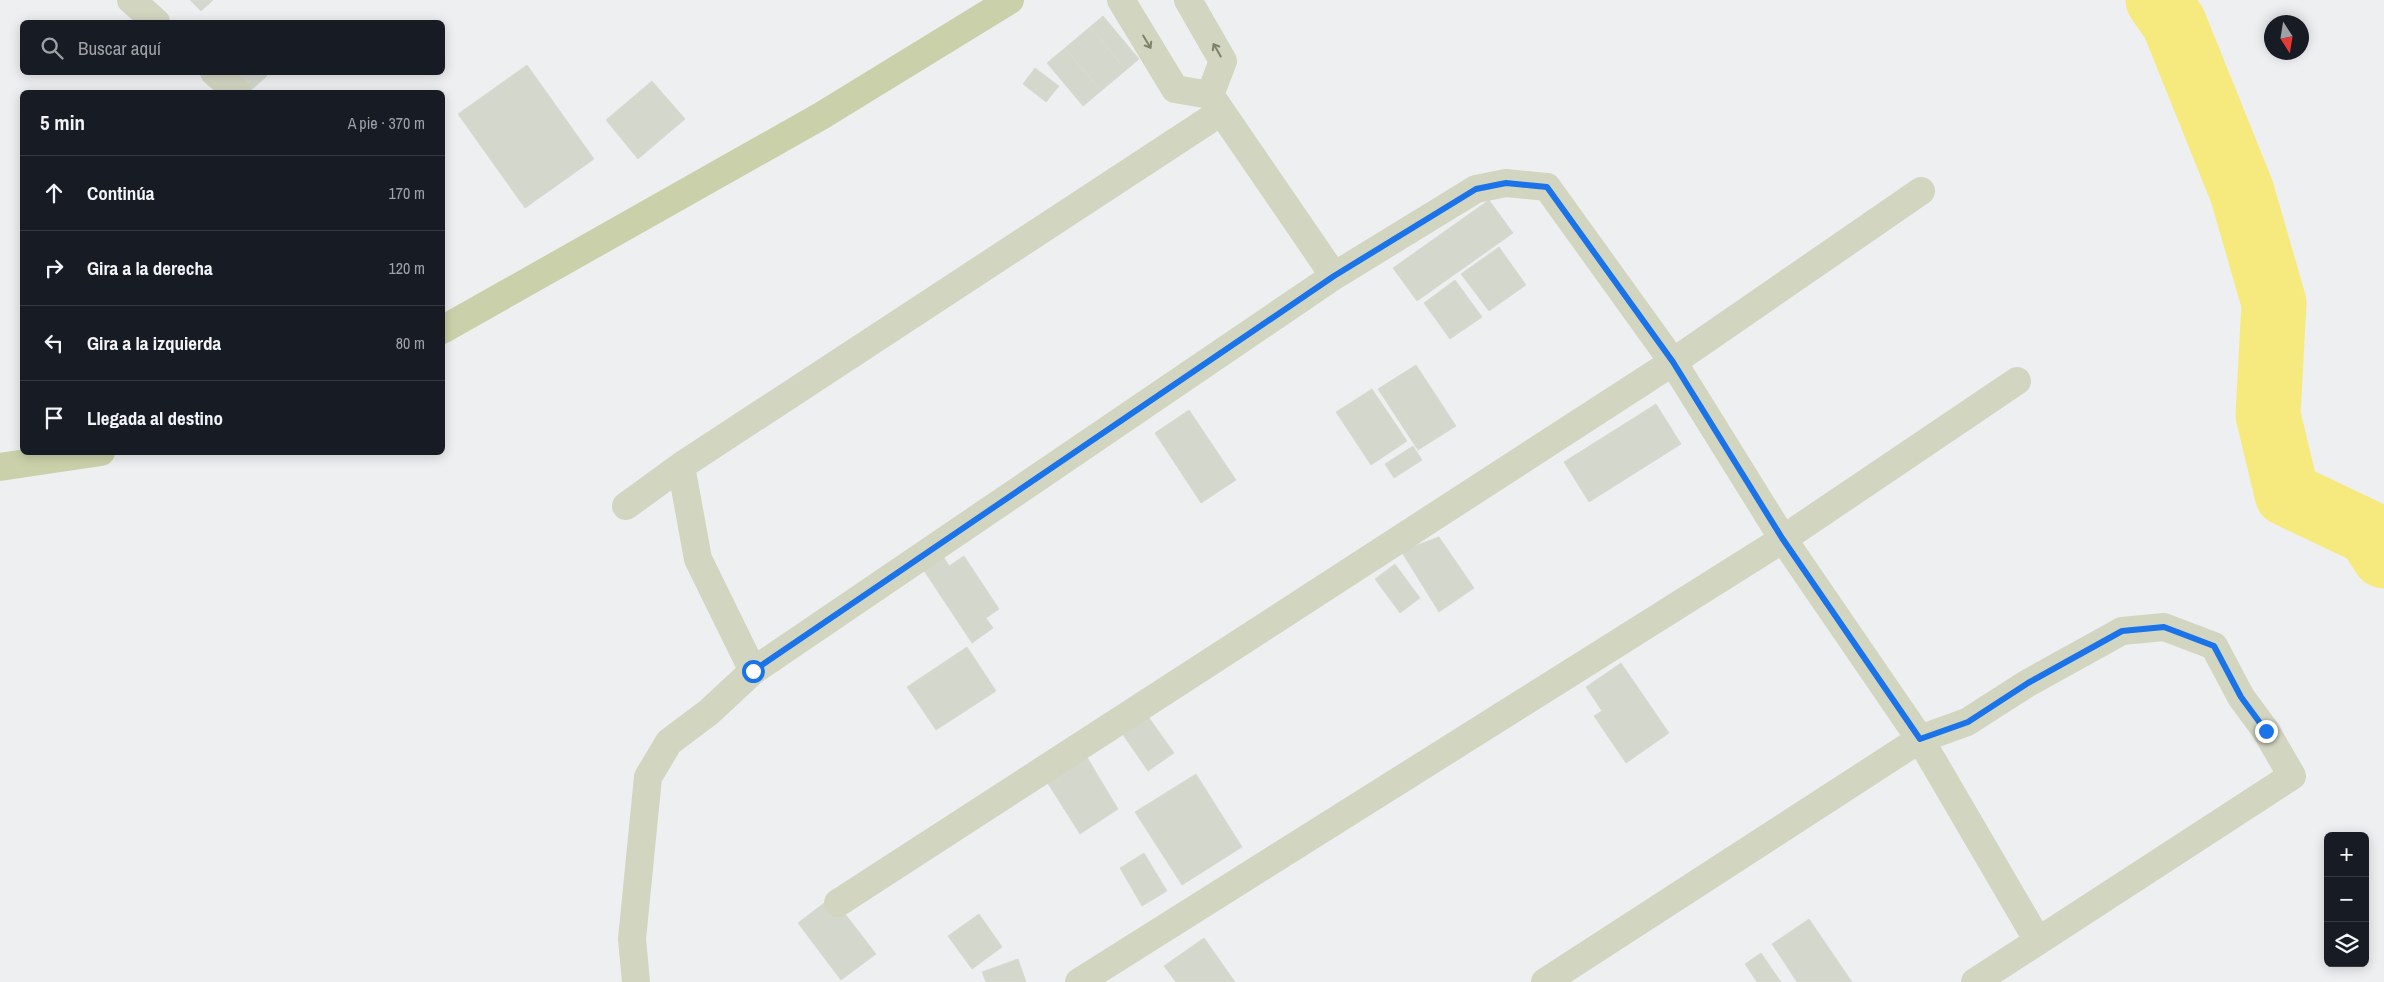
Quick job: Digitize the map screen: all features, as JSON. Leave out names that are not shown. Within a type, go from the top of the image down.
[{"type":"main road","points":[[445,325],[821,116],[1010,0]]},
{"type":"main road","points":[[0,467],[81,455]]},
{"type":"street","points":[[130,0],[154,20]]},
{"type":"street","points":[[1121,0],[1175,89],[1216,103],[1334,276]]},
{"type":"street","points":[[626,506],[680,466],[1216,103],[1223,61],[1188,0]]},
{"type":"street","points":[[217,75],[235,90]]},
{"type":"street","points":[[636,982],[632,939],[648,777],[669,742],[708,712],[753,671],[1334,276],[1476,189],[1506,183],[1547,187],[1673,362],[1782,538],[1920,739],[2038,942]]},
{"type":"street","points":[[838,903],[1673,362],[1922,191]]},
{"type":"street","points":[[1079,982],[1782,538],[2017,381]]},
{"type":"street","points":[[680,466],[698,559],[753,671]]},
{"type":"street","points":[[1545,982],[1920,739],[1968,722],[2028,683],[2122,631],[2164,627],[2214,646],[2241,697],[2266,731],[2292,776],[1975,982]]},
{"type":"building","points":[[190,0],[213,0],[201,11]]},
{"type":"building","points":[[1103,16],[1139,59],[1126,70],[1090,27]]},
{"type":"building","points":[[1090,27],[1126,70],[1101,91],[1065,48]]},
{"type":"building","points":[[1065,48],[1101,91],[1083,106],[1047,63]]},
{"type":"building","points":[[527,65],[594,159],[525,208],[458,114]]},
{"type":"building","points":[[1035,68],[1059,86],[1046,102],[1023,84]]},
{"type":"building","points":[[236,75],[267,76],[251,90]]},
{"type":"building","points":[[652,81],[685,119],[638,159],[606,120]]},
{"type":"building","points":[[1489,200],[1513,233],[1417,301],[1393,268]]},
{"type":"building","points":[[1499,247],[1526,285],[1489,311],[1461,274]]},
{"type":"building","points":[[1455,280],[1482,317],[1450,339],[1424,303]]},
{"type":"building","points":[[1416,365],[1456,426],[1418,450],[1378,389]]},
{"type":"building","points":[[1372,389],[1407,441],[1371,465],[1336,412]]},
{"type":"building","points":[[1656,404],[1681,444],[1589,502],[1564,462]]},
{"type":"building","points":[[1189,410],[1236,480],[1201,503],[1155,433]]},
{"type":"building","points":[[1413,446],[1422,460],[1394,478],[1385,464]]},
{"type":"building","points":[[1439,537],[1474,588],[1439,612],[1401,551]]},
{"type":"building","points":[[943,556],[949,566],[964,556],[999,609],[986,618],[993,628],[972,643],[923,569]]},
{"type":"building","points":[[1395,564],[1420,598],[1400,613],[1375,579]]},
{"type":"building","points":[[967,647],[996,691],[936,730],[907,687]]},
{"type":"building","points":[[1621,663],[1669,733],[1626,763],[1594,716],[1602,711],[1586,687]]},
{"type":"building","points":[[1142,708],[1174,753],[1148,771],[1117,726]]},
{"type":"building","points":[[1085,754],[1118,809],[1080,834],[1047,782]]},
{"type":"building","points":[[1196,774],[1242,847],[1182,885],[1135,812]]},
{"type":"building","points":[[1144,853],[1167,891],[1142,906],[1120,868]]},
{"type":"building","points":[[832,897],[876,954],[841,980],[798,923]]},
{"type":"building","points":[[979,914],[1002,947],[972,969],[948,936]]},
{"type":"building","points":[[1809,919],[1852,982],[1797,982],[1772,944]]},
{"type":"building","points":[[1204,938],[1235,982],[1176,982],[1164,966]]},
{"type":"building","points":[[1761,953],[1781,982],[1757,982],[1745,964]]},
{"type":"building","points":[[1018,959],[1026,982],[986,982],[982,972]]},
{"type":"waterway","points":[[2158,0],[2174,23],[2242,192],[2274,303],[2268,415],[2287,494],[2369,533],[2384,556]]},
{"type":"route","points":[[753,671],[1334,276],[1476,189],[1506,183],[1547,187],[1673,362],[1782,538],[1920,739],[1968,722],[2028,683],[2122,631],[2164,627],[2214,646],[2241,697],[2266,731]]}]
